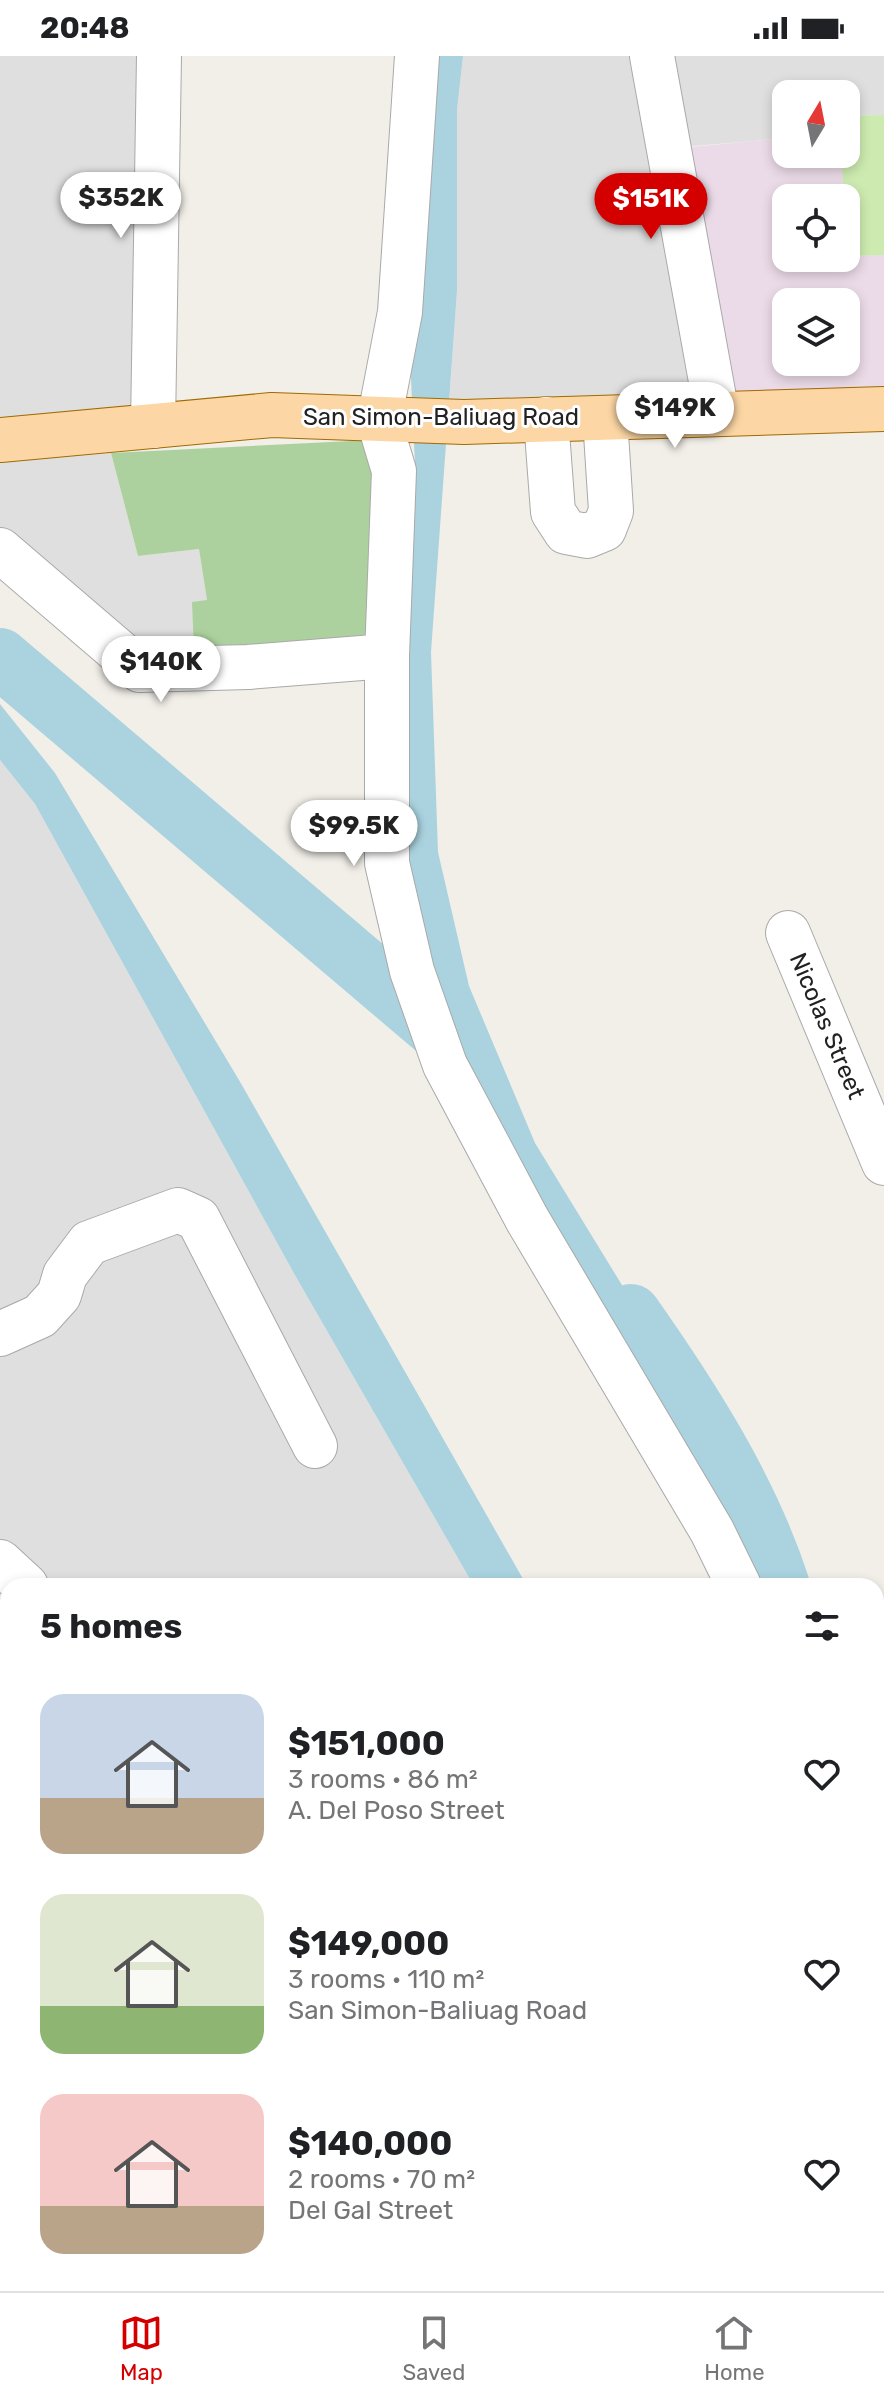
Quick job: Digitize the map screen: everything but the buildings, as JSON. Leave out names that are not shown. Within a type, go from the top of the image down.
[{"type":"main road","name":"San Simon-Baliuag Road","points":[[0,440],[272,415],[464,422],[884,409]]},
{"type":"street","points":[[153,426],[159,56]]},
{"type":"street","points":[[417,56],[390,421],[394,471],[387,656],[387,863],[412,971],[445,1065],[527,1219],[712,1531],[735,1578]]},
{"type":"street","points":[[652,56],[717,414]]},
{"type":"street","points":[[546,419],[553,512],[566,532],[587,536],[604,529],[611,511],[605,418]]},
{"type":"street","points":[[0,550],[140,670],[248,667],[387,656]]},
{"type":"street","name":"Nicolas Street","points":[[788,933],[884,1163]]},
{"type":"street","points":[[0,1334],[40,1316],[59,1295],[65,1275],[89,1243],[169,1213],[188,1212],[198,1219],[315,1446]]},
{"type":"street","points":[[0,1562],[17,1578]]},
{"type":"shaded area","points":[[0,56],[149,56],[136,404],[0,419]]},
{"type":"shaded area","points":[[463,56],[640,56],[703,395],[449,404],[457,291],[457,110]]},
{"type":"shaded area","points":[[664,56],[884,56],[884,115],[860,116],[860,80],[772,80],[772,139],[681,147]]},
{"type":"shaded area","points":[[772,139],[772,168],[842,168],[844,184],[772,184],[772,272],[860,272],[860,256],[884,255],[884,389],[726,394],[681,148]]},
{"type":"shaded area","points":[[111,453],[138,556],[199,549],[207,600],[194,651],[144,650],[0,533],[0,461]]},
{"type":"shaded area","points":[[0,760],[35,804],[296,1277],[469,1578],[29,1578],[0,1553]]},
{"type":"green space","points":[[884,115],[884,255],[860,256],[860,184],[843,184],[842,168],[860,168],[860,116]]},
{"type":"green space","points":[[371,440],[377,545],[373,642],[194,651],[192,602],[207,600],[199,549],[138,556],[111,453]]},
{"type":"water","points":[[434,56],[463,56],[457,110],[457,291],[431,652],[438,852],[469,986],[535,1143],[799,1578],[754,1578],[530,1193],[444,1016],[405,865],[401,735],[415,464],[410,357]]},
{"type":"water","points":[[0,704],[55,773],[239,1080],[522,1578],[469,1578],[296,1277],[35,804],[0,760]]},
{"type":"waterway","points":[[0,658],[460,1049]]},
{"type":"waterway","points":[[631,1314],[716,1445],[752,1514],[777,1578]]}]
